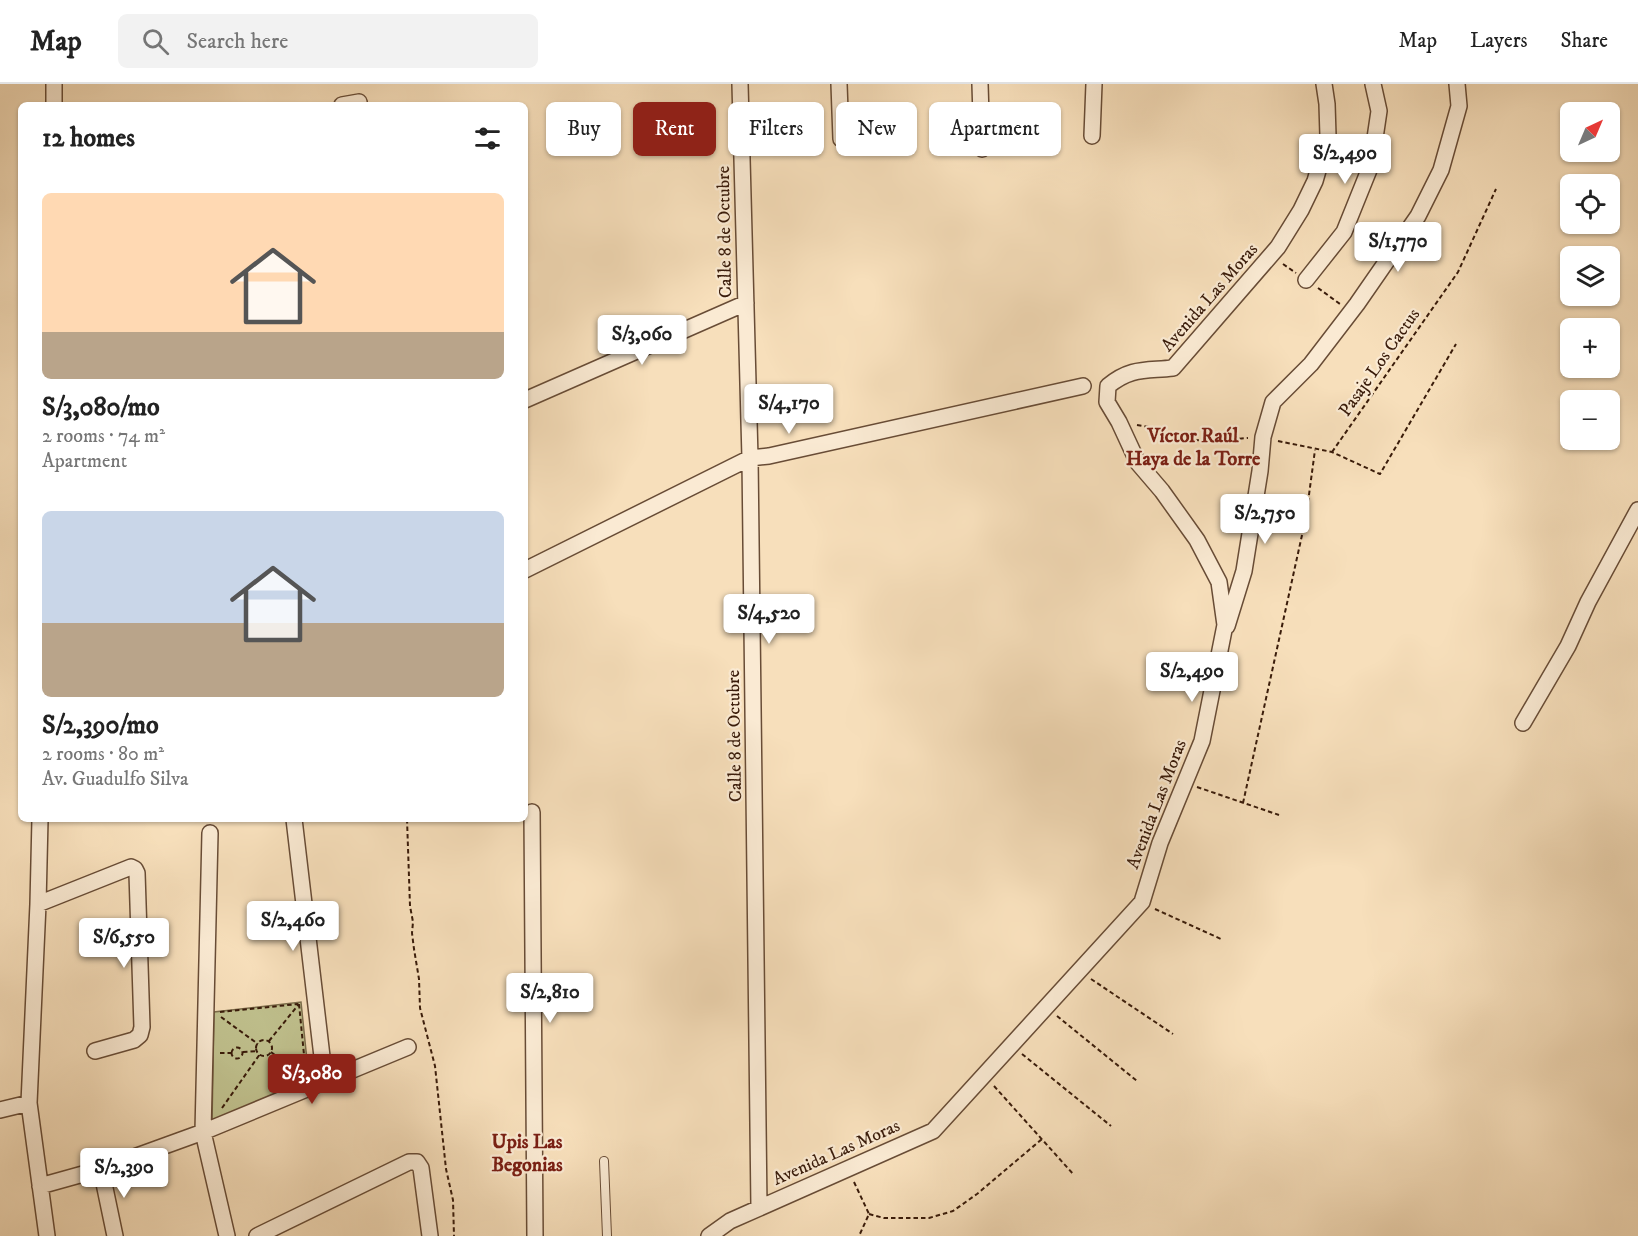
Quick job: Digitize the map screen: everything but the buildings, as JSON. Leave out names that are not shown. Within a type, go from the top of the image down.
[{"type":"street","points":[[54,84],[54,102]]},
{"type":"street","name":"Calle 8 de Octubre","points":[[740,84],[750,459],[759,1208]]},
{"type":"street","points":[[839,84],[840,102]]},
{"type":"street","points":[[980,84],[981,102]]},
{"type":"street","points":[[1092,136],[1094,84]]},
{"type":"street","name":"Avenida Las Moras","points":[[709,1236],[730,1221],[933,1131],[1142,902],[1160,843],[1202,741],[1225,625],[1218,582],[1197,540],[1162,491],[1138,463],[1107,402],[1108,386],[1119,377],[1131,372],[1173,368],[1278,247],[1301,210],[1315,181],[1323,154],[1328,136],[1324,84]]},
{"type":"street","points":[[1306,280],[1344,232],[1371,165],[1379,111],[1372,84]]},
{"type":"street","points":[[1221,643],[1244,571],[1260,471],[1263,437],[1273,402],[1311,364],[1357,304],[1418,216],[1441,170],[1459,106],[1457,84]]},
{"type":"street","points":[[528,399],[746,303]]},
{"type":"street","points":[[528,569],[750,459],[1083,386]]},
{"type":"street","points":[[1523,723],[1568,646],[1588,602],[1638,510]]},
{"type":"street","points":[[532,812],[535,1236]]},
{"type":"street","points":[[40,822],[29,1102],[47,1236]]},
{"type":"street","points":[[294,822],[325,1082]]},
{"type":"street","points":[[210,833],[203,1132],[227,1236]]},
{"type":"street","points":[[38,903],[131,867],[137,873],[142,1027],[140,1035],[134,1040],[95,1051]]},
{"type":"street","points":[[40,1186],[101,1169],[203,1132],[408,1047]]},
{"type":"street","points":[[0,1110],[29,1102]]},
{"type":"street","points":[[257,1236],[409,1162],[417,1162],[421,1168],[430,1236]]},
{"type":"street","points":[[101,1169],[115,1236]]},
{"type":"lane","points":[[604,1161],[607,1236]]},
{"type":"path","points":[[1323,154],[1371,165]]},
{"type":"path","name":"Pasaje Los Cactus","points":[[1332,453],[1458,272],[1496,189]]},
{"type":"path","points":[[1380,474],[1456,344]]},
{"type":"path","points":[[1243,803],[1306,517],[1315,449]]},
{"type":"path","points":[[1185,783],[1280,815]]},
{"type":"path","points":[[407,822],[409,890],[420,1008],[435,1066],[446,1169],[453,1200],[454,1236]]},
{"type":"path","points":[[1142,902],[1221,939]]},
{"type":"path","points":[[1078,971],[1173,1034]]},
{"type":"path","points":[[219,1112],[259,1053],[258,1044],[215,1012],[316,1002]]},
{"type":"path","points":[[269,1041],[299,1004]]},
{"type":"path","points":[[271,1052],[307,1080],[299,1004]]},
{"type":"path","points":[[1045,1007],[1137,1080]]},
{"type":"path","points":[[258,1044],[265,1040],[269,1041]]},
{"type":"path","points":[[269,1041],[271,1052]]},
{"type":"path","points":[[1011,1044],[1111,1126]]},
{"type":"path","points":[[232,1053],[237,1047],[243,1052],[268,1055],[271,1052]]},
{"type":"path","points":[[232,1053],[234,1058],[238,1059],[243,1052]]},
{"type":"path","points":[[214,1054],[232,1053]]},
{"type":"path","points":[[983,1074],[1074,1175]]},
{"type":"path","points":[[869,1214],[884,1218],[929,1218],[953,1211],[977,1194],[1042,1139]]},
{"type":"path","points":[[848,1168],[869,1214],[859,1236]]},
{"type":"green space","points":[[301,1002],[309,1080],[212,1123],[214,1012]]},
{"type":"district","name":"Víctor Raúl Haya de la Torre","points":[[1193,446]]},
{"type":"district","name":"Upis Las Begonias","points":[[527,1152]]}]
